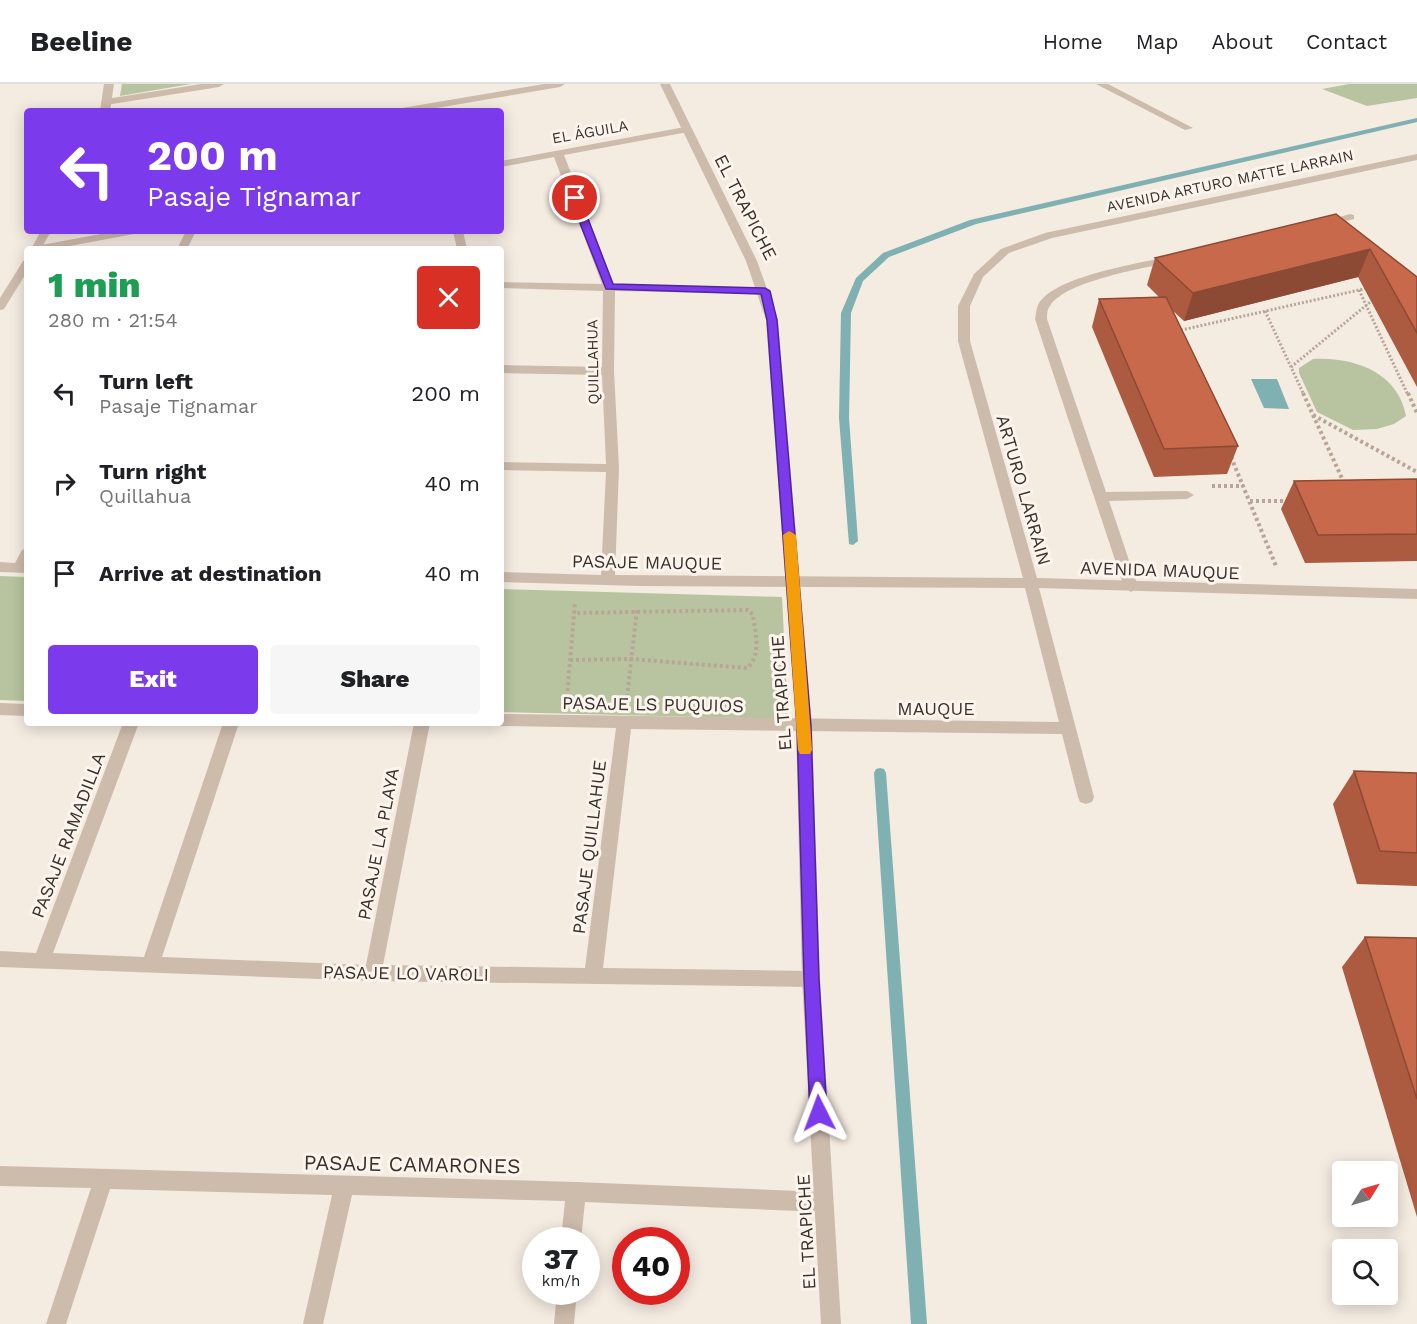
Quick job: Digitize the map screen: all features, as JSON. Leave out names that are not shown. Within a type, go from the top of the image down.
[{"type":"street","points":[[109,84],[106,107],[219,84]]},
{"type":"street","points":[[417,108],[531,86],[560,84]]},
{"type":"street","name":"EL TRAPICHE","points":[[665,84],[685,130],[765,291],[772,320],[804,726],[812,979],[831,1324]]},
{"type":"street","points":[[1101,84],[1188,128]]},
{"type":"street","name":"EL ÁGUILA","points":[[504,163],[685,130]]},
{"type":"street","name":"QUILLAHUA","points":[[558,154],[609,287],[608,371],[613,468],[608,579]]},
{"type":"street","name":"AVENIDA ARTURO MATTE LARRAIN","points":[[1049,235],[1417,157]]},
{"type":"street","points":[[1316,225],[1350,217]]},
{"type":"street","points":[[52,246],[118,234]]},
{"type":"street","name":"ARTURO LARRAIN","points":[[1049,235],[1005,251],[978,276],[964,306],[964,341],[1031,583],[1086,797]]},
{"type":"street","points":[[1131,587],[1041,319],[1044,305],[1057,293],[1079,282],[1181,257]]},
{"type":"street","points":[[0,307],[24,268]]},
{"type":"street","points":[[504,285],[765,291]]},
{"type":"street","points":[[504,369],[608,371]]},
{"type":"street","points":[[504,466],[613,468]]},
{"type":"street","points":[[1101,497],[1187,495]]},
{"type":"street","points":[[0,567],[23,568]]},
{"type":"street","name":"PASAJE MAUQUE","points":[[504,577],[793,582]]},
{"type":"street","name":"AVENIDA MAUQUE","points":[[793,582],[1031,583],[1417,594]]},
{"type":"street","points":[[0,709],[24,710]]},
{"type":"street","name":"PASAJE LS PUQUIOS","points":[[504,720],[804,726]]},
{"type":"street","name":"PASAJE QUILLAHUE","points":[[593,977],[624,723]]},
{"type":"street","name":"PASAJE RAMADILLA","points":[[42,960],[130,726]]},
{"type":"street","points":[[150,966],[230,726]]},
{"type":"street","name":"PASAJE LA PLAYA","points":[[373,973],[421,726]]},
{"type":"street","name":"MAUQUE","points":[[804,726],[1068,728]]},
{"type":"street","name":"PASAJE LO VAROLI","points":[[0,959],[373,973],[812,979]]},
{"type":"street","name":"PASAJE CAMARONES","points":[[0,1176],[576,1192],[823,1202]]},
{"type":"street","points":[[56,1324],[104,1178]]},
{"type":"street","points":[[313,1324],[344,1187]]},
{"type":"street","points":[[572,1227],[576,1192]]},
{"type":"street","points":[[564,1324],[566,1305]]},
{"type":"path","points":[[1178,342],[1173,331],[1371,287]]},
{"type":"path","points":[[1359,290],[1417,413]]},
{"type":"path","points":[[1291,367],[1375,297]]},
{"type":"path","points":[[1265,311],[1348,490]]},
{"type":"path","points":[[1313,415],[1417,472]]},
{"type":"path","points":[[1229,454],[1287,592]]},
{"type":"path","points":[[1250,501],[1296,501]]},
{"type":"path","points":[[564,721],[577,578]]},
{"type":"path","points":[[624,723],[640,581]]},
{"type":"path","points":[[570,660],[631,659],[747,668],[752,665],[755,658],[753,615],[748,610],[574,613]]},
{"type":"green space","points":[[122,84],[191,84],[120,96]]},
{"type":"green space","points":[[1349,84],[1417,84],[1417,98],[1367,106],[1322,89]]},
{"type":"green space","points":[[1313,359],[1344,361],[1372,370],[1394,388],[1406,416],[1394,424],[1377,429],[1353,430],[1317,412],[1299,373],[1299,368]]},
{"type":"green space","points":[[0,576],[24,577],[24,701],[0,700]]},
{"type":"green space","points":[[504,589],[782,597],[788,719],[504,712]]},
{"type":"water","points":[[1251,379],[1277,379],[1289,409],[1264,408]]},
{"type":"building","points":[[1336,214],[1417,277],[1417,333],[1370,249],[1193,293],[1155,258]]},
{"type":"building","points":[[1166,297],[1238,446],[1164,449],[1099,299]]},
{"type":"building","points":[[1417,479],[1417,534],[1318,535],[1294,481]]},
{"type":"building","points":[[1354,771],[1417,773],[1417,853],[1380,851]]},
{"type":"building","points":[[1365,937],[1417,938],[1417,1099]]},
{"type":"waterway","points":[[853,541],[844,418],[846,313],[859,280],[886,255],[973,222],[1417,120]]},
{"type":"waterway","points":[[880,773],[919,1324]]},
{"type":"slow traffic","points":[[789,535],[805,750]]},
{"type":"route","points":[[575,198],[609,287],[765,291],[772,320],[804,726],[812,979],[819,1113]]}]
